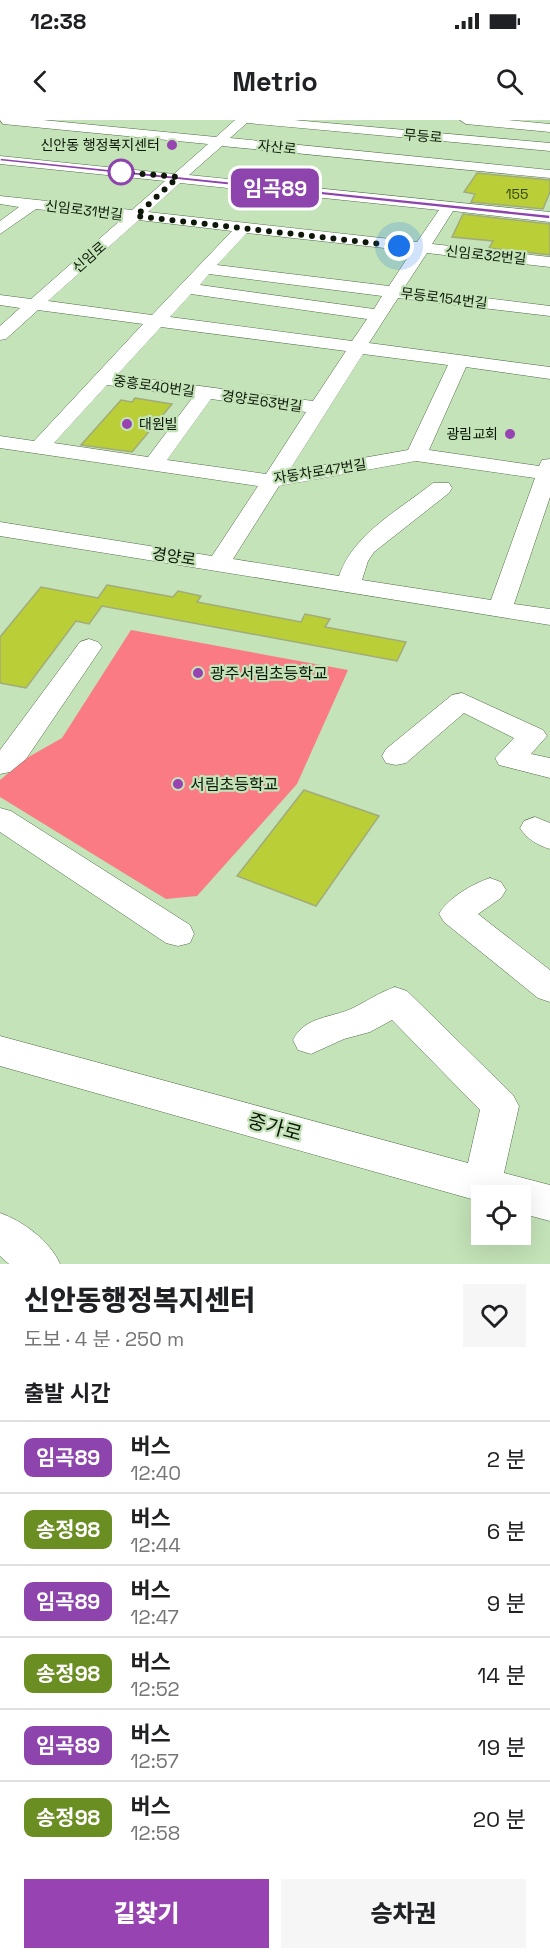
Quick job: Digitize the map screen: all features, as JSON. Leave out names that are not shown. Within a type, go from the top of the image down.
[{"type":"street","name":"자산로","points":[[3,120],[85,124],[218,141],[550,174]]},
{"type":"street","name":"신임로","points":[[0,335],[243,120]]},
{"type":"street","name":"무등로","points":[[251,120],[550,147]]},
{"type":"street","points":[[466,120],[550,128]]},
{"type":"street","points":[[455,196],[500,123]]},
{"type":"street","points":[[63,140],[85,124]]},
{"type":"street","points":[[0,154],[181,175],[455,196],[550,210]]},
{"type":"street","points":[[0,160],[38,158]]},
{"type":"street","points":[[15,174],[38,158]]},
{"type":"street","points":[[455,196],[550,217]]},
{"type":"street","name":"무등로154번길","points":[[357,348],[455,196]]},
{"type":"street","name":"신임로31번길","points":[[0,200],[136,216]]},
{"type":"street","name":"신임로31번길","points":[[0,229],[32,204]]},
{"type":"street","name":"신임로32번길","points":[[136,216],[550,262]]},
{"type":"street","name":"중흥로40번길","points":[[39,447],[243,228]]},
{"type":"street","name":"무등로154번길","points":[[205,269],[550,311]]},
{"type":"street","points":[[188,288],[378,315]]},
{"type":"street","points":[[0,300],[550,374]]},
{"type":"street","name":"경양로63번길","points":[[219,563],[357,348]]},
{"type":"street","points":[[416,455],[459,361]]},
{"type":"street","name":"중흥로40번길","points":[[103,379],[206,393]]},
{"type":"street","points":[[153,464],[206,393]]},
{"type":"street","name":"경양로63번길","points":[[206,393],[318,408]]},
{"type":"street","name":"자동차로47번길","points":[[0,442],[272,481],[416,455],[549,471]]},
{"type":"street","points":[[500,609],[549,471]]},
{"type":"street","points":[[348,584],[356,560],[366,547],[441,488]]},
{"type":"street","name":"경양로","points":[[0,529],[550,617]]},
{"type":"street","points":[[0,765],[16,752],[89,647]]},
{"type":"street","points":[[396,756],[462,701],[532,736],[509,758],[550,768]]},
{"type":"street","points":[[0,818],[178,934]]},
{"type":"street","points":[[490,890],[455,914],[550,989]]},
{"type":"street","points":[[310,1040],[336,1026],[358,1022],[395,1001],[500,1106],[482,1184]]},
{"type":"street","name":"중가로","points":[[0,1051],[550,1203]]},
{"type":"street","points":[[0,1064],[42,1062]]},
{"type":"street","points":[[0,1230],[39,1264]]},
{"type":"shaded area","points":[[131,630],[348,670],[297,784],[197,896],[166,899],[0,797],[0,780],[25,759],[62,738]]},
{"type":"building","points":[[477,173],[550,180],[550,192],[543,209],[471,202],[475,194],[464,192]]},
{"type":"building","points":[[463,214],[550,224],[550,255],[489,248],[493,241],[452,237]]},
{"type":"building","name":"대원빌","points":[[135,398],[172,404],[132,452],[81,445],[121,400],[132,402]]},
{"type":"building","points":[[107,585],[173,597],[178,591],[201,596],[197,602],[301,622],[305,614],[330,619],[325,627],[406,642],[397,661],[102,606],[89,624],[76,621],[26,688],[0,683],[0,637],[41,587],[98,598]]},
{"type":"building","points":[[304,790],[379,816],[316,906],[237,876]]},
{"type":"bus line","name":"임곡89","points":[[0,160],[550,217]]},
{"type":"place","name":"신안동 행정복지센터","points":[[172,145]]},
{"type":"place","name":"대원빌","points":[[127,424]]},
{"type":"place","name":"광림교회","points":[[510,434]]},
{"type":"place","name":"광주서림초등학교","points":[[198,673]]},
{"type":"place","name":"서림초등학교","points":[[178,784]]},
{"type":"route","points":[[121,172],[178,177],[136,216],[399,246]]}]
